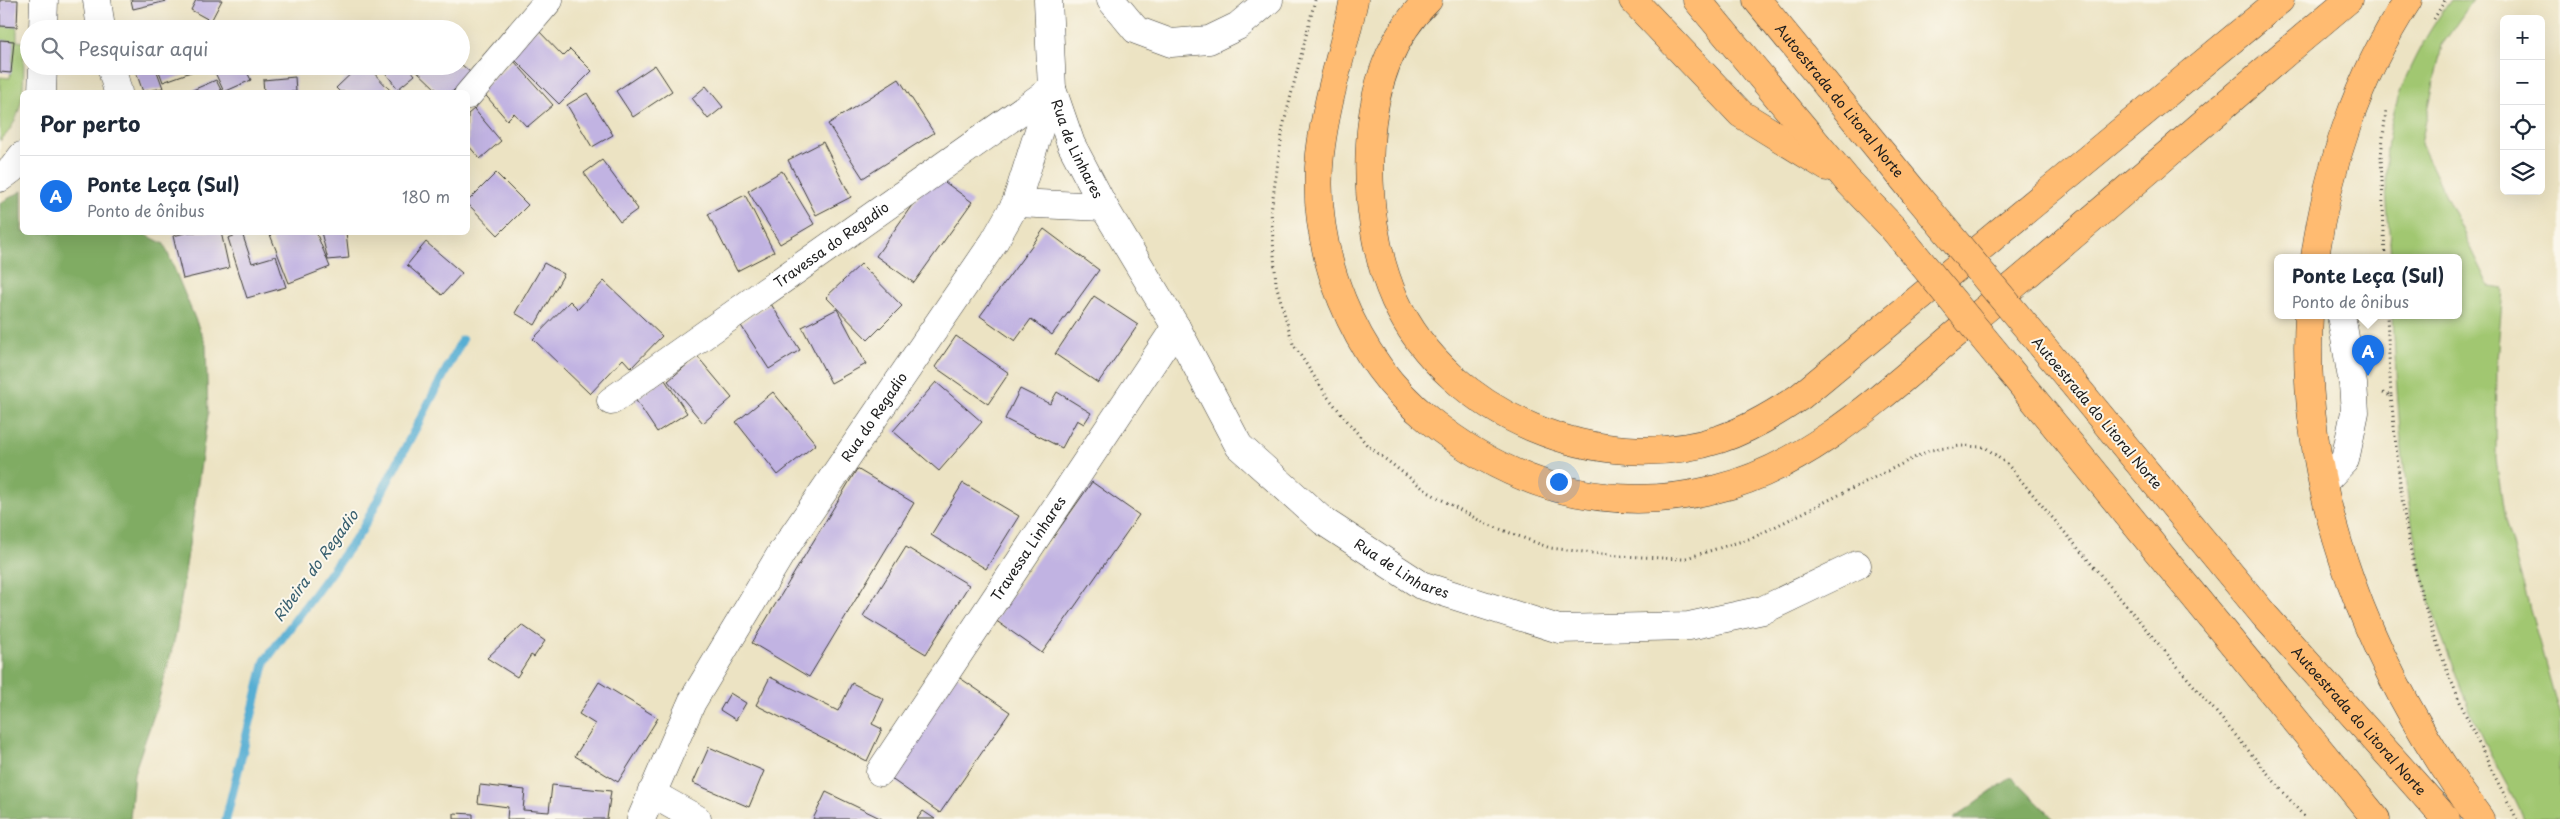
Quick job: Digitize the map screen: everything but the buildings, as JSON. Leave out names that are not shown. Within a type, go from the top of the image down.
[{"type":"highway","points":[[1354,0],[1323,132],[1320,158],[1320,204],[1328,255],[1335,279],[1347,310],[1369,352],[1409,402],[1473,453],[1542,484],[1603,498],[1634,500],[1688,495],[1718,489],[1772,470],[1806,452],[1852,418],[2090,224],[2348,0]]},
{"type":"highway","points":[[1428,0],[1405,28],[1384,67],[1375,101],[1371,130],[1369,161],[1373,212],[1385,272],[1395,300],[1422,345],[1438,363],[1459,383],[1504,414],[1535,428],[1593,446],[1657,450],[1720,439],[1755,424],[1801,396],[2280,0]]},
{"type":"highway","points":[[1633,0],[1741,114],[1847,180]]},
{"type":"highway","points":[[1696,0],[1847,180],[1892,227],[2376,819]]},
{"type":"highway","name":"Autoestrada do Litoral Norte","points":[[1757,0],[2265,616],[2446,819]]},
{"type":"highway","points":[[2317,254],[2326,200],[2343,138],[2368,74],[2408,0]]},
{"type":"highway","points":[[2309,319],[2308,372],[2310,408],[2322,484],[2352,584],[2385,665],[2425,738],[2480,819]]},
{"type":"street","points":[[43,20],[44,0]]},
{"type":"street","points":[[97,0],[100,20]]},
{"type":"street","points":[[470,93],[549,0]]},
{"type":"street","name":"Rua do Regadio","points":[[642,819],[651,793],[692,702],[782,552],[994,242],[1016,203],[1052,90],[1048,0]]},
{"type":"street","points":[[1111,0],[1136,30],[1171,42],[1209,40],[1238,26],[1269,0]]},
{"type":"street","points":[[42,75],[42,90]]},
{"type":"street","points":[[113,75],[117,90]]},
{"type":"street","name":"Rua de Linhares","points":[[1052,90],[1071,144],[1104,207],[1176,327],[1239,446],[1323,521],[1421,585],[1559,628],[1689,626],[1763,610],[1857,565]]},
{"type":"street","name":"Travessa do Regadio","points":[[611,401],[1052,90]]},
{"type":"street","points":[[0,178],[20,158]]},
{"type":"street","name":"Rua de Linhares","points":[[1016,203],[1104,207]]},
{"type":"street","points":[[2322,484],[2345,460],[2355,412],[2353,384],[2342,319]]},
{"type":"street","name":"Travessa Linhares","points":[[880,772],[1176,327]]},
{"type":"street","points":[[651,793],[697,819]]},
{"type":"path","points":[[2430,25],[2445,0]]},
{"type":"path","points":[[2385,254],[2382,156],[2386,109],[2389,100]]},
{"type":"path","points":[[2387,319],[2391,396],[2402,505],[2415,569],[2434,635],[2482,752],[2517,819]]},
{"type":"path","points":[[2353,384],[2391,396]]},
{"type":"green space","points":[[2451,0],[2473,0],[2442,45],[2421,144],[2490,287],[2503,289],[2497,360],[2496,459],[2505,520],[2560,716],[2560,819],[2523,819],[2484,742],[2463,694],[2440,632],[2418,555],[2411,515],[2397,395],[2393,319],[2462,319],[2462,254],[2391,254],[2386,161],[2392,118],[2406,76],[2438,18]]},
{"type":"green space","points":[[0,26],[17,27],[17,41],[20,41],[20,75],[23,75],[22,90],[20,90],[20,108],[9,131],[0,141],[0,77],[10,78],[14,41],[0,40]]},
{"type":"green space","points":[[20,192],[20,235],[146,235],[164,244],[206,345],[208,415],[176,634],[157,706],[134,773],[130,819],[0,819],[0,203]]},
{"type":"green space","points":[[2012,777],[2054,819],[1953,819]]},
{"type":"waterway","name":"Ribeira do Regadio","points":[[226,819],[265,661],[362,530],[462,340]]},
{"type":"place","name":"Ponte Leça (Sul)","points":[[2368,376]]}]
